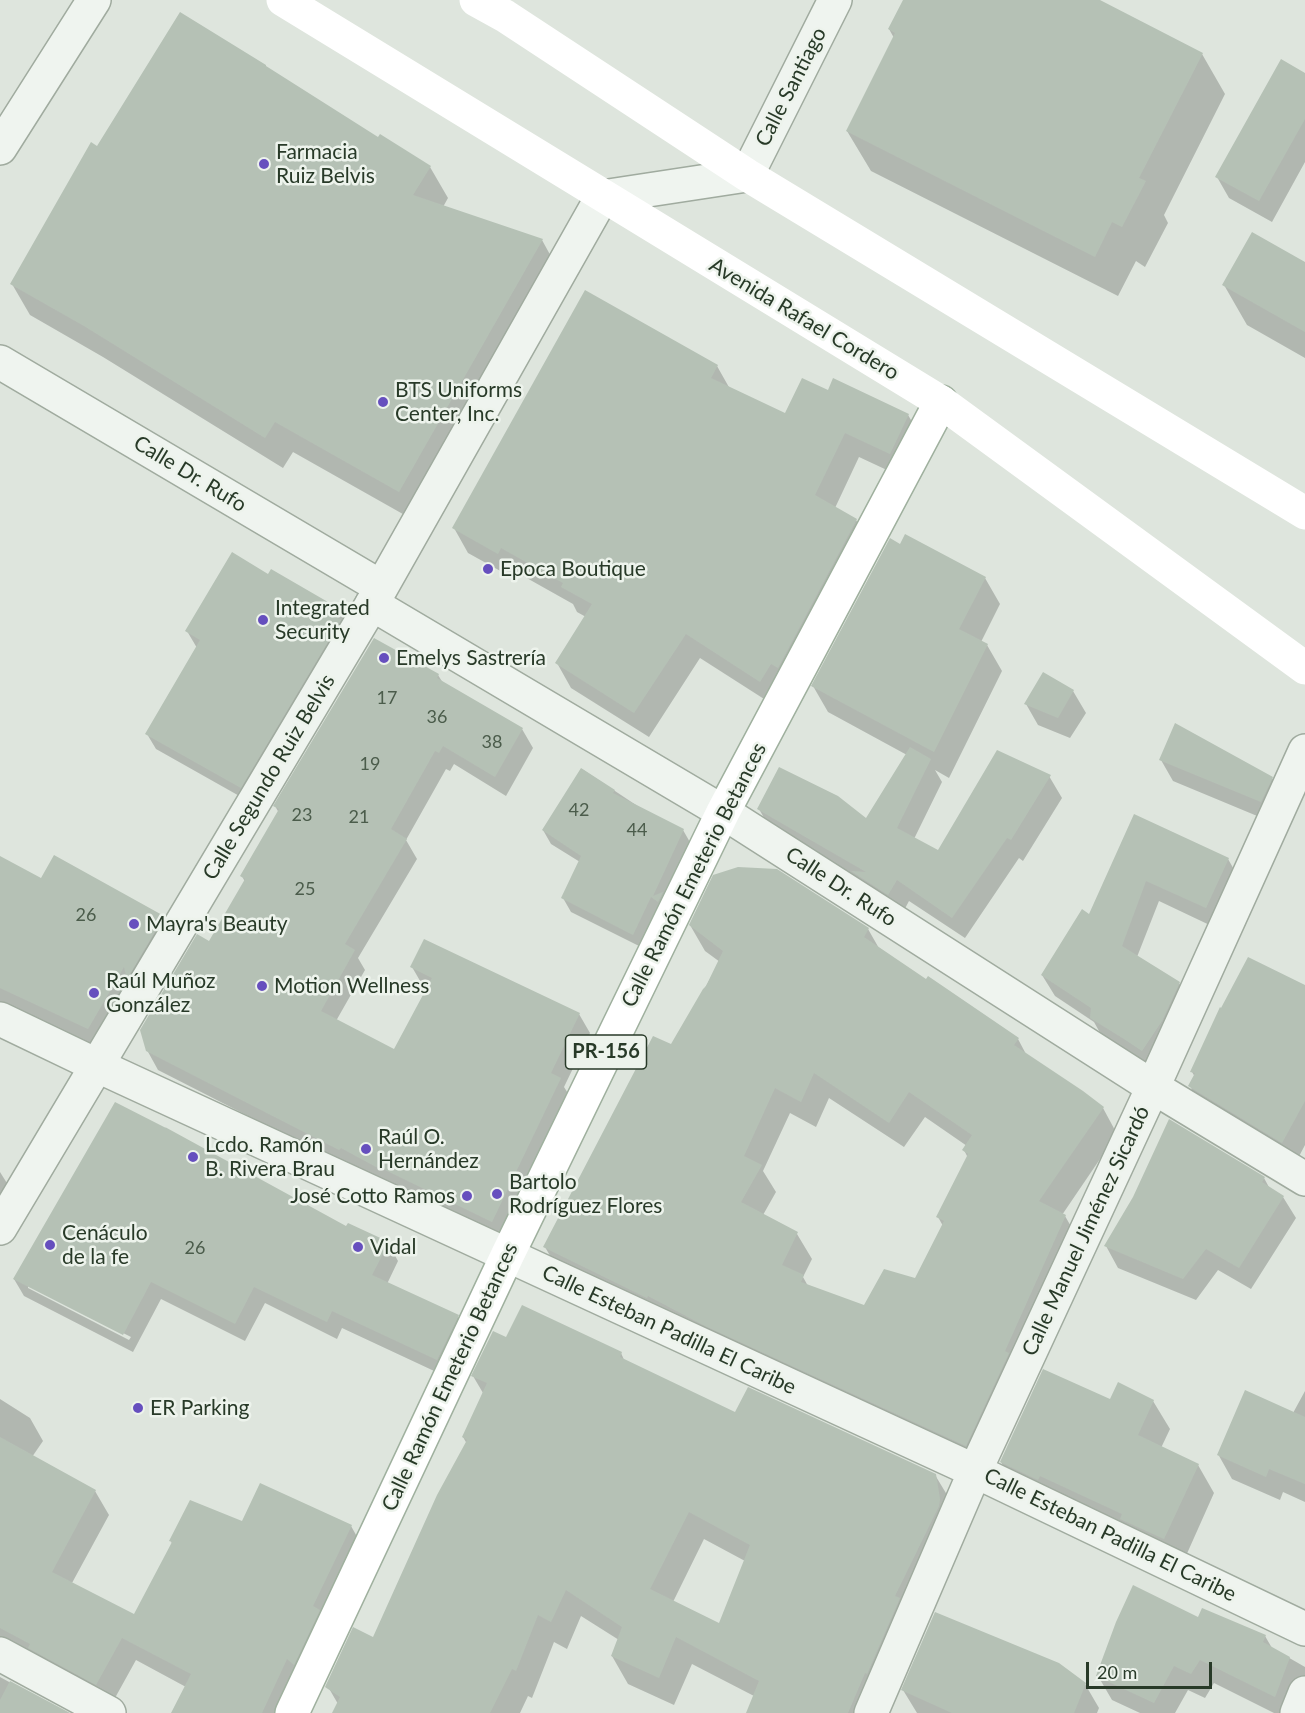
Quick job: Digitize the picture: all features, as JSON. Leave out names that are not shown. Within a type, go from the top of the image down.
[{"type":"main road","name":"Avenida Rafael Cordero","points":[[283,0],[941,402],[1305,668]]},
{"type":"main road","points":[[476,0],[506,8],[747,175],[1305,513]]},
{"type":"main road","name":"Calle Ramón Emeterio Betances","points":[[292,1713],[507,1256],[723,812],[941,402]]},
{"type":"street","points":[[0,148],[94,0]]},
{"type":"street","name":"Calle Santiago","points":[[747,175],[835,0]]},
{"type":"street","points":[[602,196],[747,175]]},
{"type":"street","name":"Calle Segundo Ruiz Belvis","points":[[0,1228],[376,595],[602,196]]},
{"type":"street","name":"Calle Dr. Rufo","points":[[0,362],[723,812],[1153,1087],[1305,1179]]},
{"type":"street","name":"Calle Manuel Jiménez Sicardó","points":[[871,1713],[975,1471],[1153,1087],[1305,751]]},
{"type":"street","name":"Calle Esteban Padilla El Caribe","points":[[0,1019],[975,1471],[1305,1629]]},
{"type":"street","points":[[0,1654],[110,1713]]},
{"type":"street","points":[[1297,1713],[1305,1693]]},
{"type":"building","points":[[903,0],[1100,0],[1203,53],[1139,178],[1146,181],[1122,227],[1112,222],[1095,257],[846,131],[895,33],[888,29]]},
{"type":"building","points":[[180,12],[378,137],[380,134],[431,166],[413,195],[543,239],[399,492],[275,422],[265,438],[84,326],[10,284],[91,142],[97,146]]},
{"type":"building","points":[[1281,59],[1305,73],[1305,119],[1259,201],[1215,177]]},
{"type":"building","points":[[1252,232],[1305,262],[1305,332],[1222,285]]},
{"type":"building","points":[[585,290],[718,365],[711,378],[785,413],[802,378],[828,390],[833,378],[909,414],[890,454],[845,433],[815,495],[857,519],[778,668],[771,664],[760,682],[686,634],[634,713],[555,663],[592,604],[561,587],[563,583],[501,548],[498,554],[452,528]]},
{"type":"building","points":[[905,534],[986,577],[959,629],[988,644],[934,752],[811,686],[890,538],[900,544]]},
{"type":"building","points":[[232,552],[268,574],[271,569],[340,609],[336,617],[341,620],[241,788],[145,734],[200,640],[185,631]]},
{"type":"building","points":[[374,638],[439,674],[437,678],[523,728],[495,777],[443,746],[439,753],[435,751],[391,829],[407,839],[345,944],[355,950],[321,1011],[394,1049],[432,978],[410,967],[424,939],[580,1013],[551,1073],[561,1078],[492,1222],[341,1148],[339,1150],[146,1051],[140,1030],[197,934],[209,941],[245,879],[240,876],[279,809],[273,806]]},
{"type":"building","points":[[1043,672],[1074,690],[1058,718],[1024,704]]},
{"type":"building","points":[[1175,723],[1273,777],[1261,802],[1159,760]]},
{"type":"building","points":[[910,747],[931,759],[897,828],[938,850],[997,750],[1051,775],[1011,840],[1007,838],[952,918],[897,880],[888,895],[851,871],[866,872],[757,809],[779,767],[838,796],[866,818]]},
{"type":"building","points":[[581,768],[615,790],[613,793],[684,829],[653,896],[663,892],[658,902],[651,897],[633,935],[561,898],[581,856],[542,830]]},
{"type":"building","points":[[1134,814],[1229,858],[1206,908],[1146,881],[1122,946],[1180,982],[1162,1021],[1142,1051],[1090,1018],[1091,1008],[1041,975],[1082,909],[1089,914]]},
{"type":"building","points":[[54,855],[164,916],[127,979],[124,967],[88,1029],[0,988],[0,856],[41,878]]},
{"type":"building","points":[[738,867],[777,869],[869,928],[864,937],[926,979],[928,976],[1019,1038],[1014,1045],[1104,1107],[1039,1201],[1066,1215],[1005,1351],[1009,1353],[966,1446],[705,1326],[648,1296],[647,1298],[543,1247],[653,1036],[671,1044],[706,986],[723,951],[689,925],[713,875]],"holes":[[[814,1073],[889,1123],[909,1092],[972,1135],[962,1150],[968,1154],[936,1217],[944,1221],[915,1278],[884,1269],[864,1305],[801,1282],[804,1275],[782,1265],[798,1232],[741,1202],[762,1165],[744,1156],[775,1088],[801,1102]]]},
{"type":"building","points":[[1248,957],[1305,985],[1305,1101],[1282,1143],[1188,1086],[1195,1073],[1190,1072],[1220,1007]]},
{"type":"building","points":[[115,1102],[346,1226],[348,1223],[389,1242],[372,1275],[459,1315],[437,1360],[332,1311],[327,1322],[254,1287],[235,1324],[151,1282],[123,1335],[13,1279]]},
{"type":"building","points":[[1169,1119],[1265,1177],[1262,1182],[1284,1196],[1239,1268],[1206,1249],[1183,1279],[1104,1246],[1133,1197]]},
{"type":"building","points":[[522,1305],[622,1352],[620,1357],[735,1412],[748,1387],[936,1474],[939,1506],[895,1596],[900,1598],[848,1713],[746,1713],[759,1681],[676,1637],[659,1678],[611,1656],[622,1627],[566,1590],[551,1622],[538,1615],[516,1671],[512,1669],[490,1713],[332,1713],[340,1697],[325,1687],[353,1627],[373,1637],[437,1495],[467,1440],[462,1437],[487,1383],[471,1376],[493,1331],[506,1337]],"holes":[[[689,1512],[750,1545],[719,1623],[650,1589]]]},
{"type":"building","points":[[1043,1369],[1110,1399],[1118,1382],[1154,1400],[1138,1435],[1199,1464],[1164,1539],[1120,1519],[1122,1514],[1040,1476],[1038,1480],[1000,1462]]},
{"type":"building","points":[[1245,1390],[1305,1417],[1305,1484],[1269,1469],[1266,1477],[1217,1455]]},
{"type":"building","points":[[0,1437],[96,1490],[52,1572],[134,1614],[172,1542],[169,1541],[190,1500],[242,1521],[260,1483],[352,1525],[313,1606],[320,1610],[294,1665],[287,1659],[262,1713],[171,1713],[191,1674],[122,1638],[96,1685],[28,1648],[30,1644],[0,1628]]},
{"type":"building","points":[[1133,1585],[1198,1617],[1202,1608],[1266,1635],[1263,1642],[1290,1657],[1275,1697],[1200,1660],[1191,1674],[1174,1666],[1154,1703],[1096,1676],[1116,1622]]},
{"type":"building","points":[[935,1612],[1059,1663],[1086,1683],[1074,1713],[952,1713],[901,1690]]},
{"type":"building","points":[[10,1681],[70,1713],[0,1713],[0,1700]]},
{"type":"place","name":"Farmacia Ruiz Belvis","points":[[264,164]]},
{"type":"place","name":"BTS Uniforms Center, Inc.","points":[[383,402]]},
{"type":"place","name":"Epoca Boutique","points":[[488,569]]},
{"type":"place","name":"Integrated Security","points":[[263,620]]},
{"type":"place","name":"Emelys Sastrería","points":[[384,658]]},
{"type":"place","name":"Mayra's Beauty","points":[[134,924]]},
{"type":"place","name":"Motion Wellness","points":[[262,986]]},
{"type":"place","name":"Raúl Muñoz González","points":[[94,993]]},
{"type":"place","name":"Raúl O. Hernández","points":[[366,1149]]},
{"type":"place","name":"Lcdo. Ramón B. Rivera Brau","points":[[193,1157]]},
{"type":"place","name":"Bartolo Rodríguez Flores","points":[[497,1194]]},
{"type":"place","name":"José Cotto Ramos","points":[[467,1196]]},
{"type":"place","name":"Cenáculo de la fe","points":[[50,1245]]},
{"type":"place","name":"Vidal","points":[[358,1247]]},
{"type":"place","name":"ER Parking","points":[[138,1408]]}]
